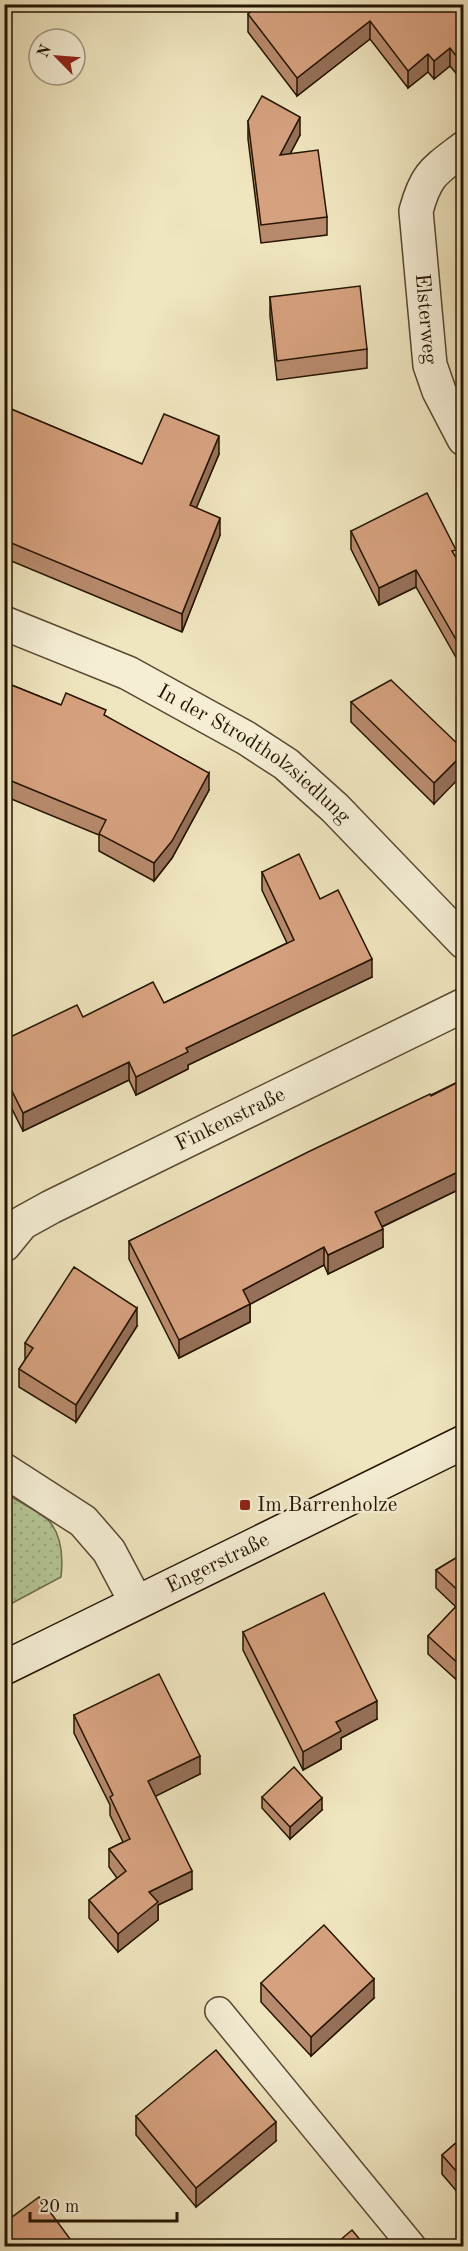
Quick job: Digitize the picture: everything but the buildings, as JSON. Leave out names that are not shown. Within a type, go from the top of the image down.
[{"type":"street","name":"Elsterweg","points":[[464,148],[432,172],[421,192],[416,211],[430,365],[439,392],[464,439]]},
{"type":"street","name":"In der Strodtholzsiedlung","points":[[4,622],[128,673],[246,738],[286,764],[335,808],[464,942]]},
{"type":"street","name":"Finkenstraße","points":[[4,1245],[22,1223],[51,1207],[464,1005]]},
{"type":"street","name":"Engerstraße","points":[[4,1668],[464,1442]]},
{"type":"street","points":[[4,1470],[82,1521],[109,1551],[136,1602]]},
{"type":"lane","points":[[219,2011],[412,2247]]},
{"type":"green space","points":[[4,1493],[50,1522],[57,1534],[62,1563],[61,1577],[5,1607]]},
{"type":"place","name":"Im Barrenholze","points":[[245,1505]]}]
